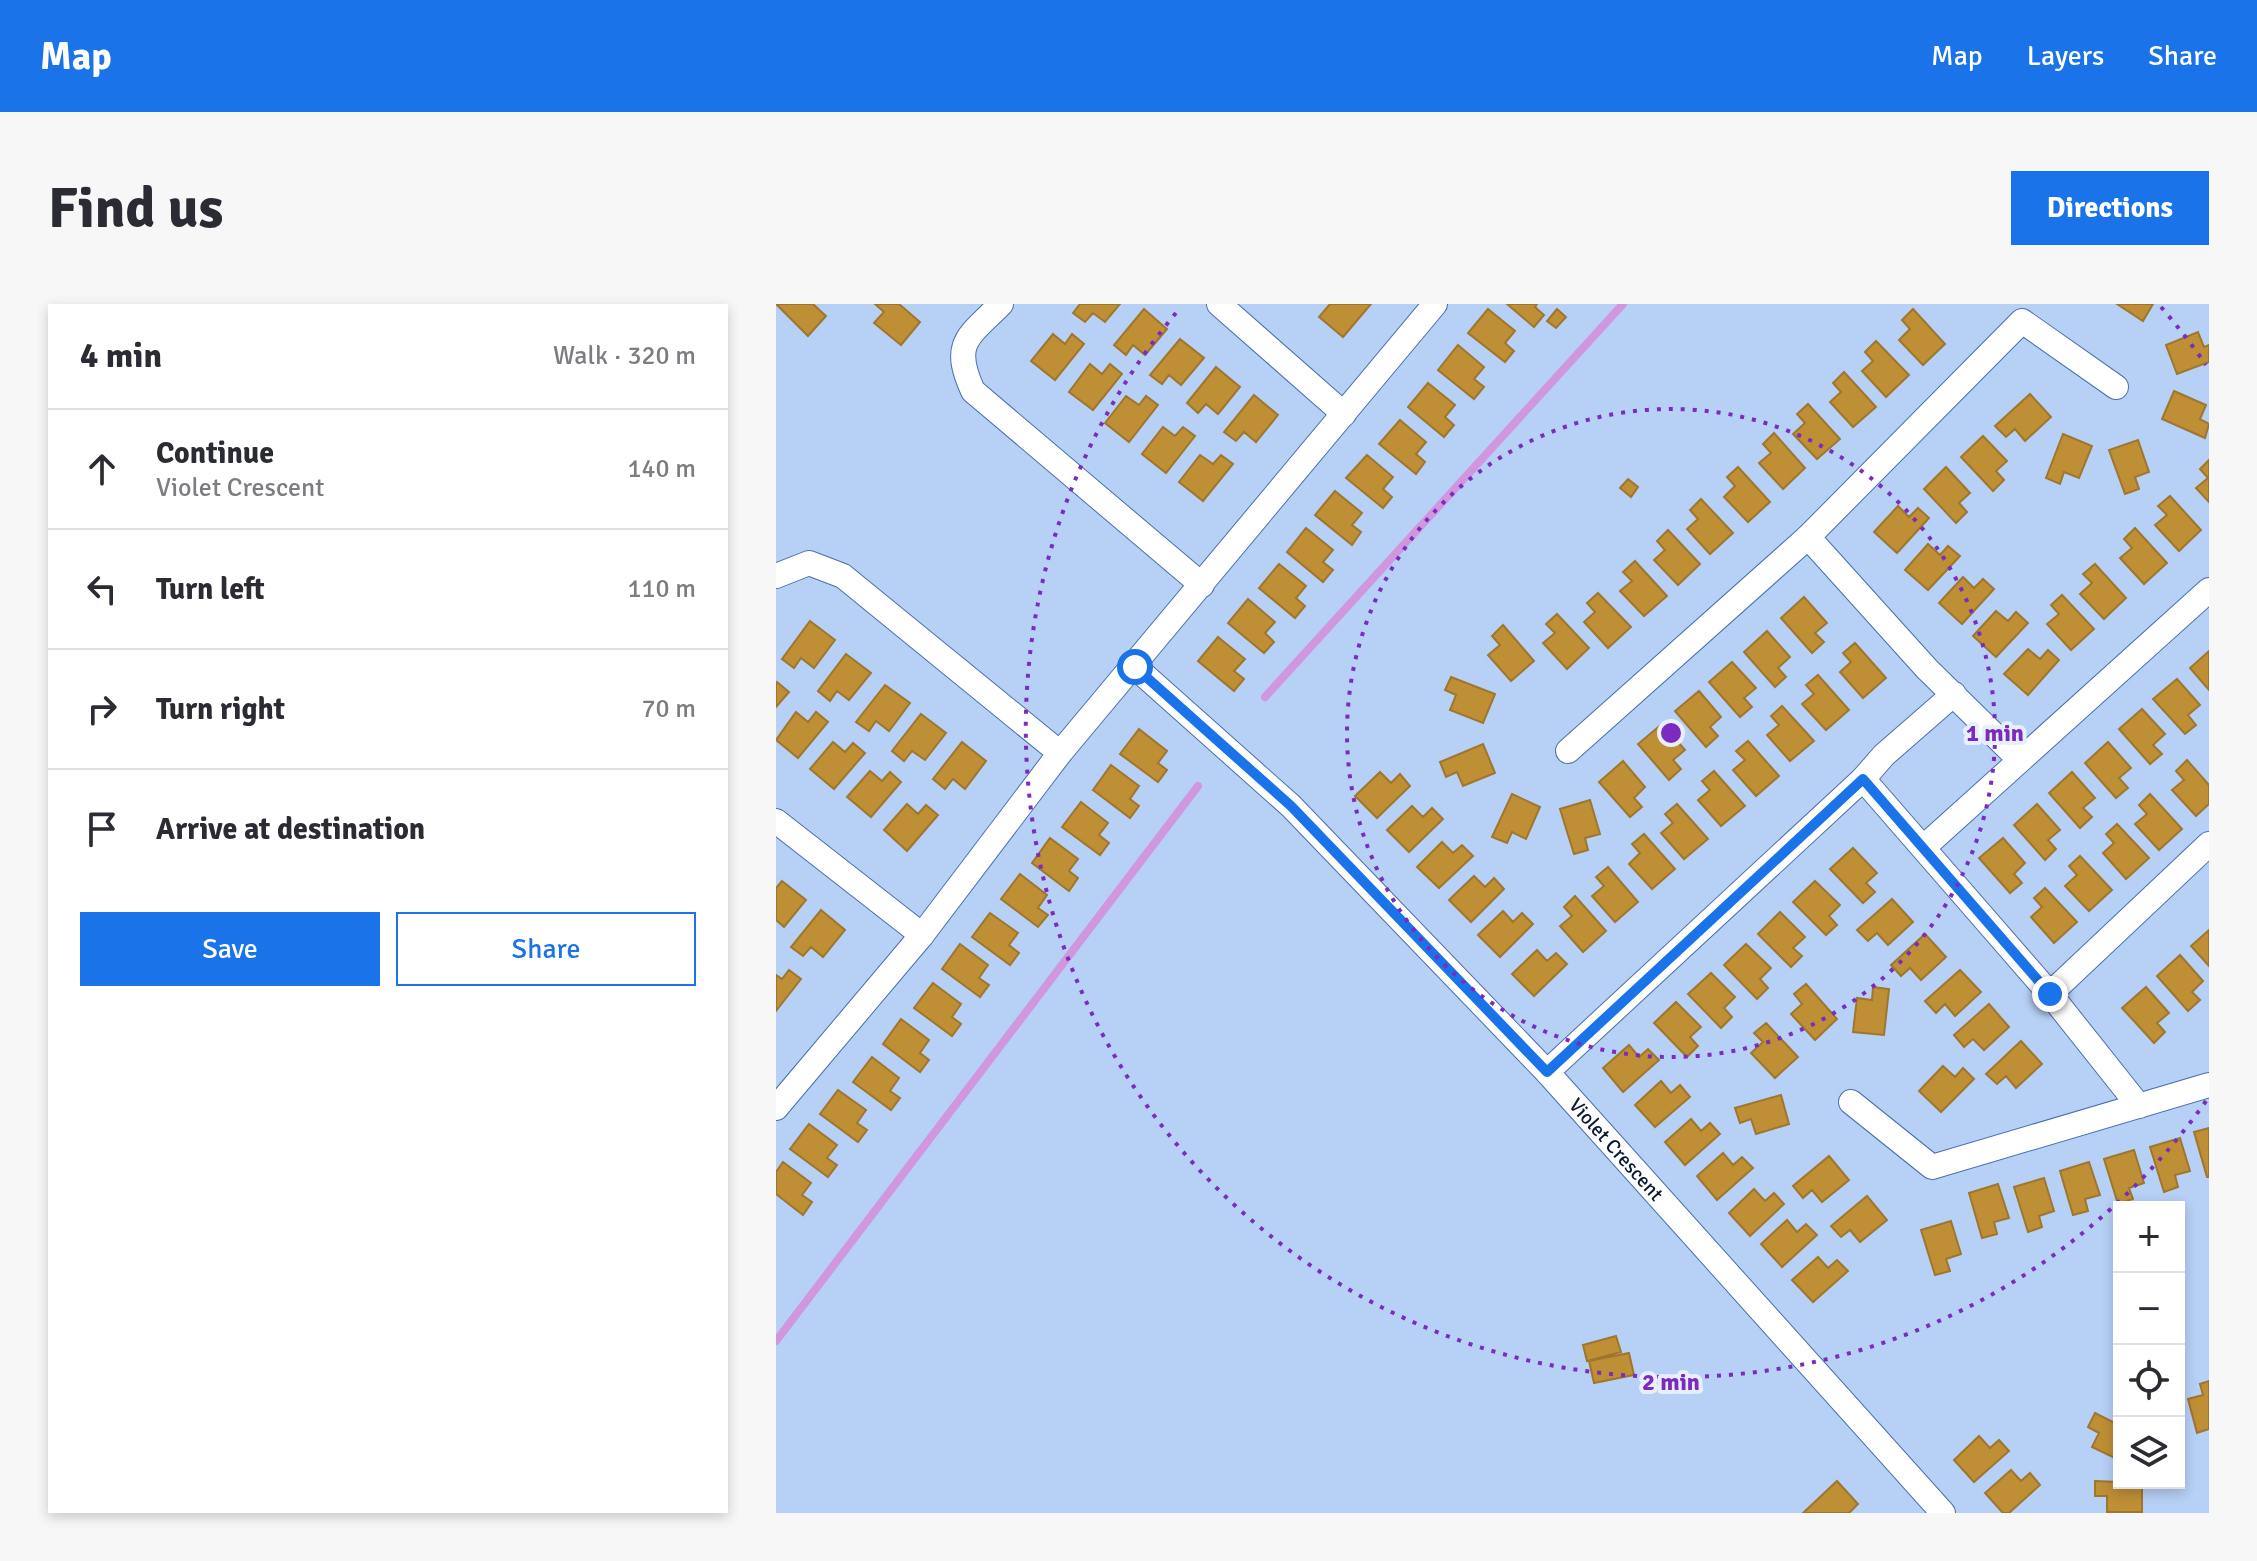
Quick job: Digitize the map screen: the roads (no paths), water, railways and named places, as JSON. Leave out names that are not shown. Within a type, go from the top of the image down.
[{"type":"street","points":[[1001,304],[965,341],[962,367],[973,391],[1202,585]]},
{"type":"street","points":[[1219,304],[1344,414]]},
{"type":"street","points":[[781,1092],[922,935],[1060,753],[1135,667],[1435,304]]},
{"type":"street","points":[[1568,751],[1808,537],[2022,321],[2116,387]]},
{"type":"street","points":[[1808,537],[1927,669],[2020,760]]},
{"type":"street","points":[[776,576],[809,563],[843,576],[1060,753]]},
{"type":"street","points":[[1924,847],[2209,590]]},
{"type":"street","name":"Violet Crescent","points":[[1135,667],[1291,806],[1547,1072],[1943,1513]]},
{"type":"street","points":[[1547,1072],[1863,779],[1884,755],[1954,694]]},
{"type":"street","points":[[1863,779],[2050,994],[2139,1106]]},
{"type":"street","points":[[776,821],[922,935]]},
{"type":"street","points":[[2050,994],[2209,844]]},
{"type":"street","points":[[1851,1102],[1932,1167],[2209,1085]]},
{"type":"waterway","points":[[1265,697],[1623,304]]},
{"type":"waterway","points":[[776,1341],[1198,786]]}]
